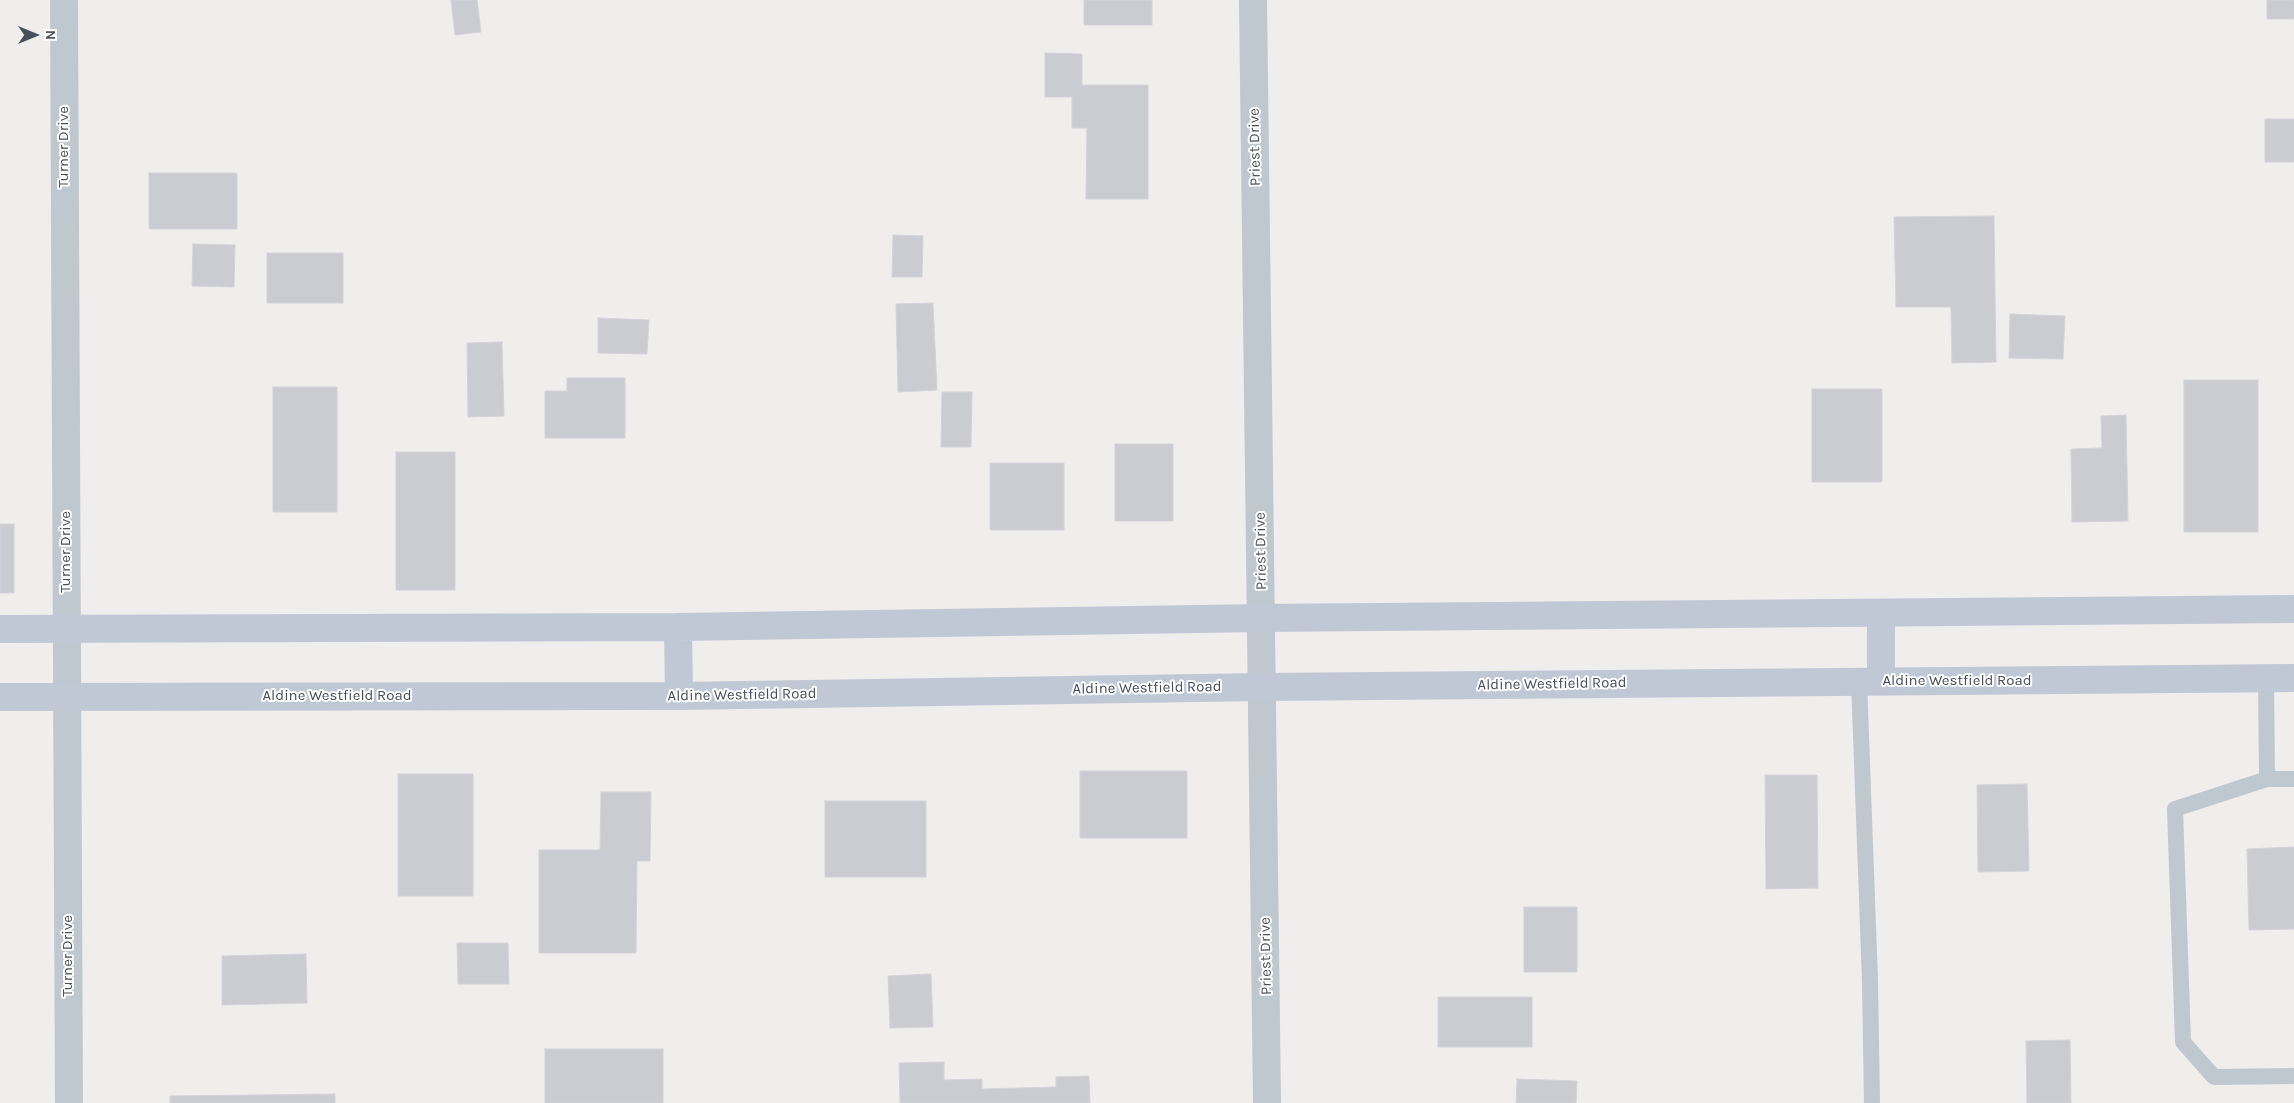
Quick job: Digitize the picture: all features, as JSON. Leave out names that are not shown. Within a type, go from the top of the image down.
[{"type":"main road","points":[[0,629],[678,627],[1262,618],[2294,609]]},
{"type":"main road","points":[[1870,681],[1881,613]]},
{"type":"main road","points":[[678,627],[679,696]]},
{"type":"main road","name":"Aldine Westfield Road","points":[[0,697],[679,696],[1262,686],[2294,678]]},
{"type":"street","name":"Turner Drive","points":[[64,0],[69,1103]]},
{"type":"street","name":"Priest Drive","points":[[1253,0],[1267,1103]]},
{"type":"lane","points":[[2266,678],[2268,779]]},
{"type":"lane","points":[[1870,681],[1872,1103]]},
{"type":"lane","points":[[2294,779],[2268,779],[2175,809],[2183,1042],[2214,1077],[2294,1076]]},
{"type":"building","points":[[451,0],[477,0],[481,32],[455,35]]},
{"type":"building","points":[[1084,0],[1152,0],[1152,25],[1084,25]]},
{"type":"building","points":[[2267,0],[2294,0],[2294,19],[2267,19]]},
{"type":"building","points":[[1045,53],[1082,54],[1082,85],[1148,85],[1148,199],[1086,199],[1087,128],[1072,128],[1072,97],[1045,97]]},
{"type":"building","points":[[2265,119],[2294,119],[2294,162],[2265,162]]},
{"type":"building","points":[[149,173],[237,173],[237,229],[149,229]]},
{"type":"building","points":[[1994,216],[1996,362],[1952,363],[1951,307],[1896,307],[1894,217]]},
{"type":"building","points":[[893,235],[923,236],[922,277],[892,277]]},
{"type":"building","points":[[193,244],[235,245],[234,287],[192,286]]},
{"type":"building","points":[[267,253],[343,253],[343,303],[267,303]]},
{"type":"building","points":[[933,303],[937,390],[898,392],[896,304]]},
{"type":"building","points":[[2010,314],[2065,316],[2063,359],[2009,358]]},
{"type":"building","points":[[598,318],[649,320],[647,354],[598,353]]},
{"type":"building","points":[[502,342],[504,416],[468,417],[467,343]]},
{"type":"building","points":[[567,378],[625,378],[625,438],[545,438],[545,391],[567,391]]},
{"type":"building","points":[[2184,380],[2258,380],[2258,532],[2184,532]]},
{"type":"building","points":[[273,387],[337,387],[337,512],[273,512]]},
{"type":"building","points":[[1812,389],[1882,389],[1882,482],[1812,482]]},
{"type":"building","points":[[942,392],[972,392],[971,447],[941,447]]},
{"type":"building","points":[[2126,415],[2128,521],[2072,522],[2071,449],[2102,448],[2101,416]]},
{"type":"building","points":[[1115,444],[1173,444],[1173,521],[1115,521]]},
{"type":"building","points":[[396,452],[455,452],[455,590],[396,590]]},
{"type":"building","points":[[990,463],[1064,463],[1064,530],[990,530]]},
{"type":"building","points":[[0,524],[14,524],[14,593],[0,593]]},
{"type":"building","points":[[1080,771],[1187,771],[1187,838],[1080,838]]},
{"type":"building","points":[[398,774],[473,774],[473,896],[398,896]]},
{"type":"building","points":[[1765,775],[1817,775],[1818,888],[1766,889]]},
{"type":"building","points":[[2027,784],[2029,871],[1978,872],[1977,785]]},
{"type":"building","points":[[601,792],[651,792],[650,861],[637,861],[636,953],[539,953],[539,850],[600,850]]},
{"type":"building","points":[[825,801],[926,801],[926,877],[825,877]]},
{"type":"building","points":[[2294,847],[2294,929],[2249,930],[2247,849]]},
{"type":"building","points":[[1524,907],[1577,907],[1577,972],[1524,972]]},
{"type":"building","points":[[457,943],[508,943],[509,984],[458,984]]},
{"type":"building","points":[[306,954],[307,1003],[222,1005],[222,956]]},
{"type":"building","points":[[931,974],[933,1027],[890,1028],[888,976]]},
{"type":"building","points":[[1438,997],[1532,997],[1532,1047],[1438,1047]]},
{"type":"building","points":[[2070,1040],[2071,1103],[2027,1103],[2026,1041]]},
{"type":"building","points":[[545,1049],[663,1049],[663,1103],[545,1103]]},
{"type":"building","points":[[944,1062],[944,1080],[982,1079],[982,1089],[1056,1087],[1056,1077],[1089,1076],[1090,1103],[900,1103],[899,1063]]},
{"type":"building","points":[[1517,1079],[1577,1081],[1576,1103],[1516,1103]]},
{"type":"building","points":[[335,1094],[335,1103],[170,1103],[170,1096]]}]
